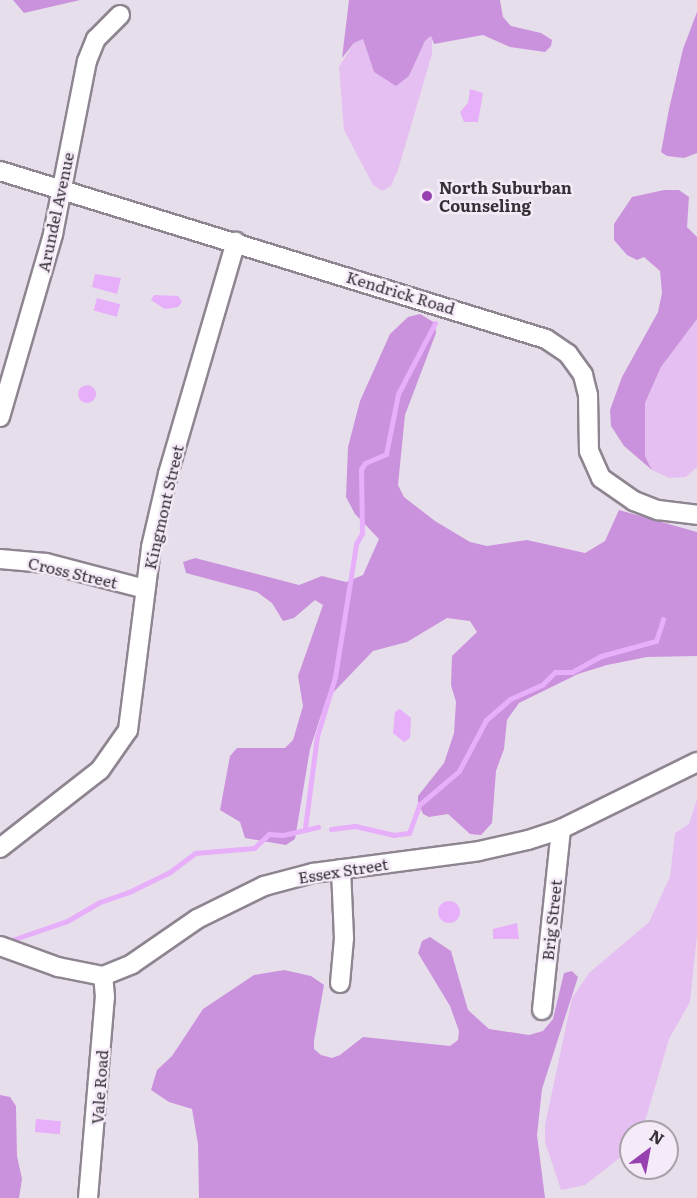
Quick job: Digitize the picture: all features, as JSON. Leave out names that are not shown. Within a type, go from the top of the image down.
[{"type":"street","name":"Arundel Avenue","points":[[0,417],[62,190],[90,52],[99,35],[120,15]]},
{"type":"street","name":"Kendrick Road","points":[[0,171],[478,315],[560,346],[576,363],[586,385],[589,451],[601,478],[634,501],[658,510],[697,515]]},
{"type":"street","name":"Kingmont Street","points":[[0,848],[100,770],[122,744],[131,722],[145,589],[168,474],[236,242]]},
{"type":"street","name":"Cross Street","points":[[0,559],[37,561],[145,589]]},
{"type":"street","name":"Essex Street","points":[[103,976],[132,964],[183,927],[237,898],[297,876],[479,851],[561,829],[697,762]]},
{"type":"street","name":"Brig Street","points":[[542,1010],[561,829]]},
{"type":"street","points":[[340,983],[344,938],[341,869]]},
{"type":"street","points":[[0,946],[58,967],[103,976]]},
{"type":"street","name":"Vale Road","points":[[88,1198],[105,998],[103,976]]},
{"type":"shaded area","points":[[13,0],[80,0],[24,13]]},
{"type":"shaded area","points":[[349,0],[500,0],[503,17],[511,26],[541,33],[552,40],[551,46],[545,52],[510,47],[483,35],[434,44],[431,36],[425,41],[409,76],[396,86],[374,72],[363,39],[354,43],[342,58]]},
{"type":"shaded area","points":[[697,12],[697,153],[684,158],[667,156],[661,152],[669,109],[683,49]]},
{"type":"shaded area","points":[[432,36],[432,54],[398,170],[391,186],[382,191],[373,185],[344,130],[339,67],[354,43],[363,39],[374,72],[396,85],[409,76],[425,41]]},
{"type":"shaded area","points":[[470,89],[483,93],[478,122],[464,122],[460,112],[468,103]]},
{"type":"shaded area","points":[[664,190],[679,190],[689,197],[687,227],[697,237],[697,319],[661,367],[645,403],[645,456],[652,470],[624,446],[611,426],[610,410],[622,377],[658,312],[662,293],[660,271],[644,257],[637,260],[627,255],[614,240],[614,224],[632,197]]},
{"type":"shaded area","points":[[95,274],[121,278],[117,294],[92,287]]},
{"type":"shaded area","points":[[154,295],[178,296],[182,302],[178,307],[165,309],[151,300]]},
{"type":"shaded area","points":[[97,298],[120,304],[117,317],[94,311]]},
{"type":"shaded area","points":[[420,314],[435,323],[436,333],[405,415],[398,485],[404,497],[435,521],[470,542],[487,546],[527,540],[585,553],[605,541],[619,510],[697,532],[697,656],[647,657],[607,665],[578,674],[519,703],[507,720],[504,749],[496,771],[492,823],[481,835],[470,834],[448,814],[429,817],[423,814],[418,802],[418,796],[444,763],[454,733],[456,702],[451,685],[452,656],[477,632],[470,621],[447,618],[407,642],[373,651],[326,700],[310,749],[295,839],[286,845],[245,838],[240,822],[220,810],[230,756],[237,748],[285,748],[293,740],[303,706],[298,676],[323,605],[315,600],[294,618],[283,621],[272,603],[257,592],[186,573],[183,562],[195,558],[299,585],[322,576],[346,582],[363,575],[379,539],[355,514],[346,497],[348,447],[360,401],[390,334],[408,317]]},
{"type":"shaded area","points":[[697,319],[697,467],[686,477],[669,478],[652,470],[645,456],[645,403],[661,367]]},
{"type":"shaded area","points":[[87,385],[95,390],[96,394],[91,402],[87,403],[79,398],[78,394],[83,386]]},
{"type":"shaded area","points":[[400,709],[411,718],[410,738],[404,742],[393,733],[395,712]]},
{"type":"shaded area","points":[[697,799],[697,935],[690,1002],[669,1039],[645,1120],[619,1120],[619,1158],[585,1185],[561,1190],[545,1142],[545,1125],[572,998],[589,973],[649,922],[670,877],[675,833],[689,824]]},
{"type":"shaded area","points":[[449,901],[457,904],[460,912],[457,920],[449,923],[441,920],[438,912],[441,904]]},
{"type":"shaded area","points":[[517,923],[519,939],[493,939],[493,929]]},
{"type":"shaded area","points":[[430,937],[451,951],[468,1010],[489,1029],[529,1035],[543,1031],[553,1019],[564,973],[572,971],[578,977],[542,1089],[537,1135],[545,1198],[199,1198],[198,1144],[192,1109],[169,1102],[151,1090],[157,1070],[172,1056],[203,1009],[254,975],[284,970],[311,976],[324,985],[314,1041],[314,1049],[321,1055],[332,1058],[340,1055],[363,1037],[450,1046],[458,1040],[459,1031],[450,1006],[418,953],[422,941]]},
{"type":"shaded area","points":[[0,1095],[10,1097],[16,1106],[17,1156],[22,1179],[19,1198],[0,1198]]},
{"type":"shaded area","points":[[36,1119],[61,1121],[60,1134],[35,1132]]},
{"type":"waterway","points":[[305,828],[317,736],[335,677],[356,544],[362,533],[361,469],[365,463],[386,454],[398,394],[435,323]]},
{"type":"waterway","points":[[331,829],[355,826],[393,835],[409,833],[419,805],[459,771],[486,720],[510,699],[543,684],[555,672],[572,672],[601,656],[656,641],[663,619]]},
{"type":"waterway","points":[[9,941],[67,921],[100,902],[129,892],[170,872],[195,853],[254,848],[269,834],[283,835],[318,827]]},
{"type":"place","name":"North Suburban Counseling","points":[[427,196]]}]
